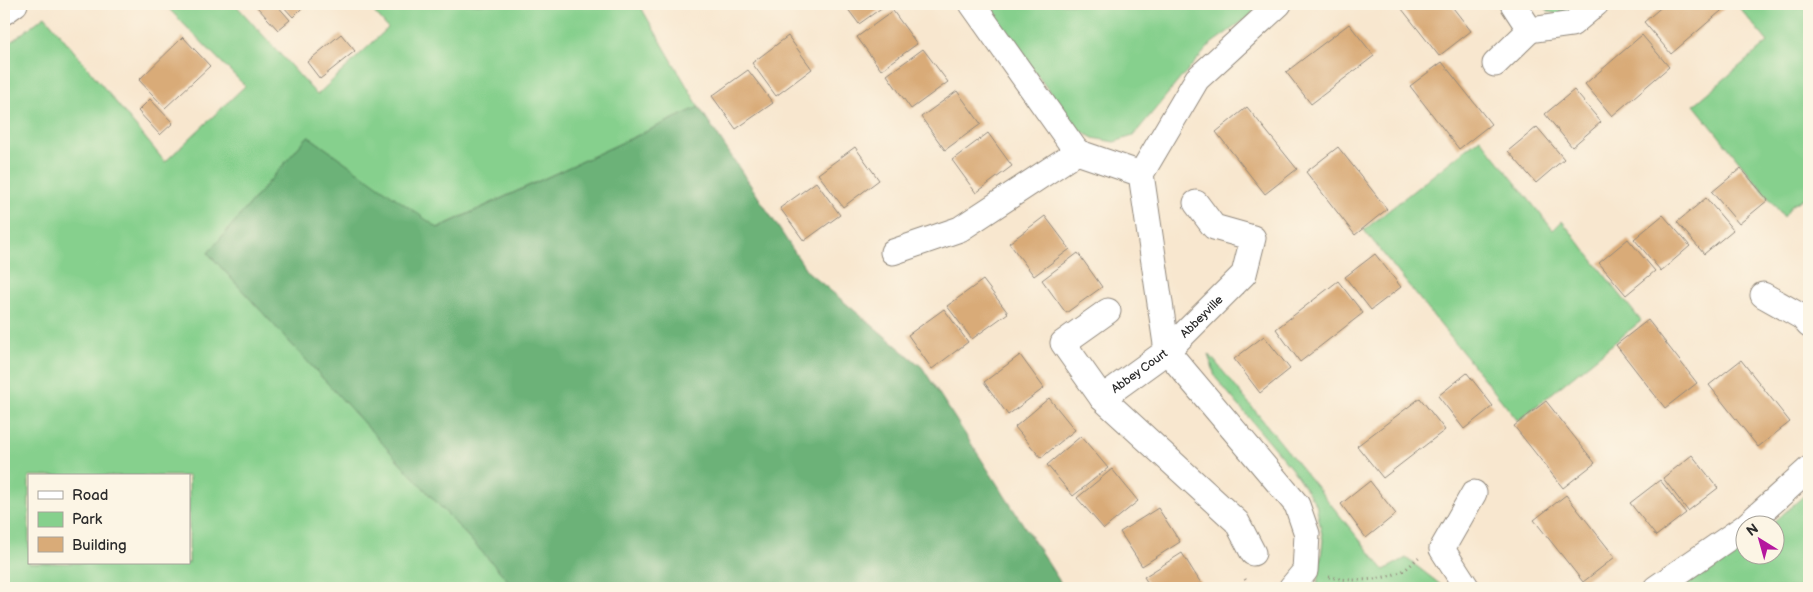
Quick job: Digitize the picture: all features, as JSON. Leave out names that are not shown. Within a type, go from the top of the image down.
[{"type":"street","points":[[4,12],[14,4]]},
{"type":"street","points":[[972,4],[1077,152],[1141,174],[1197,79],[1279,4]]},
{"type":"street","points":[[1513,4],[1530,30]]},
{"type":"street","points":[[1495,64],[1530,30],[1572,24],[1596,4]]},
{"type":"street","points":[[893,252],[960,229],[1077,152]]},
{"type":"street","name":"Abbeyville","points":[[1141,174],[1167,351]]},
{"type":"street","name":"Abbeyville","points":[[1167,351],[1244,274],[1253,238],[1214,227],[1196,203]]},
{"type":"street","points":[[1763,295],[1802,317],[1809,325]]},
{"type":"street","points":[[1102,398],[1063,342],[1108,312]]},
{"type":"street","name":"Abbey Court","points":[[1253,553],[1237,522],[1102,398],[1167,351],[1297,505],[1308,534],[1298,580]]},
{"type":"street","points":[[1759,514],[1809,469]]},
{"type":"street","points":[[1467,588],[1442,549],[1474,493]]},
{"type":"street","points":[[1656,588],[1736,533]]},
{"type":"path","points":[[1298,580],[1378,579],[1402,572],[1420,556],[1442,549]]},
{"type":"green space","points":[[164,4],[235,4],[317,95],[388,28],[367,4],[639,4],[699,107],[437,228],[308,136],[208,253],[515,588],[4,588],[4,47],[45,16],[165,162],[245,86]]},
{"type":"green space","points":[[985,4],[1258,4],[1250,16],[1212,43],[1133,136],[1114,142],[1093,138],[1077,129]]},
{"type":"green space","points":[[1543,4],[1581,4],[1557,15],[1548,11]]},
{"type":"green space","points":[[1736,4],[1809,4],[1809,195],[1793,204],[1784,217],[1694,105],[1768,42]]},
{"type":"green space","points":[[699,107],[807,271],[922,367],[1064,588],[515,588],[208,253],[308,136],[438,228]]},
{"type":"green space","points":[[1480,138],[1553,230],[1562,221],[1641,321],[1518,421],[1364,230]]},
{"type":"green space","points":[[1209,354],[1384,570],[1406,558],[1445,588],[1314,588],[1318,582],[1323,540],[1316,504],[1295,473],[1215,377]]},
{"type":"green space","points":[[1809,491],[1809,588],[1677,588],[1736,548],[1736,564],[1786,564],[1786,514],[1783,514]]},
{"type":"building","points":[[260,4],[276,4],[290,20],[278,30],[257,7]]},
{"type":"building","points":[[281,4],[306,4],[293,17]]},
{"type":"building","points":[[844,4],[887,4],[859,24]]},
{"type":"building","points":[[1398,4],[1450,4],[1471,31],[1439,56]]},
{"type":"building","points":[[1665,4],[1728,5],[1671,54],[1644,22]]},
{"type":"building","points":[[893,11],[917,44],[881,70],[857,37]]},
{"type":"building","points":[[1349,24],[1374,56],[1311,104],[1286,72]]},
{"type":"building","points":[[341,34],[355,51],[320,79],[307,62]]},
{"type":"building","points":[[1642,35],[1669,67],[1612,116],[1585,84]]},
{"type":"building","points":[[788,36],[812,69],[776,96],[752,63]]},
{"type":"building","points":[[183,37],[210,66],[165,108],[139,80]]},
{"type":"building","points":[[923,49],[948,82],[911,109],[887,75]]},
{"type":"building","points":[[1442,62],[1491,124],[1459,149],[1410,86]]},
{"type":"building","points":[[748,70],[773,103],[736,129],[712,96]]},
{"type":"building","points":[[1574,90],[1601,122],[1572,147],[1545,114]]},
{"type":"building","points":[[957,91],[981,124],[945,150],[921,117]]},
{"type":"building","points":[[150,99],[173,123],[160,135],[138,111]]},
{"type":"building","points":[[1247,107],[1297,169],[1265,194],[1216,132]]},
{"type":"building","points":[[1537,127],[1564,159],[1536,183],[1508,151]]},
{"type":"building","points":[[988,133],[1012,166],[976,193],[952,160]]},
{"type":"building","points":[[855,147],[879,180],[843,207],[818,174]]},
{"type":"building","points":[[1338,147],[1387,209],[1355,235],[1306,172]]},
{"type":"building","points":[[1741,168],[1768,200],[1739,224],[1712,192]]},
{"type":"building","points":[[816,182],[840,215],[804,241],[780,208]]},
{"type":"building","points":[[1706,198],[1733,230],[1704,254],[1677,222]]},
{"type":"building","points":[[1663,215],[1690,246],[1661,271],[1634,239]]},
{"type":"building","points":[[1045,216],[1070,249],[1034,276],[1009,243]]},
{"type":"building","points":[[1628,239],[1655,271],[1626,295],[1599,263]]},
{"type":"building","points":[[1078,253],[1102,287],[1066,313],[1042,280]]},
{"type":"building","points":[[1375,254],[1401,287],[1371,310],[1345,277]]},
{"type":"building","points":[[983,280],[1008,313],[972,339],[947,306]]},
{"type":"building","points":[[1338,281],[1363,313],[1300,362],[1276,329]]},
{"type":"building","points":[[944,309],[968,342],[932,369],[908,335]]},
{"type":"building","points":[[1648,320],[1697,383],[1665,408],[1616,345]]},
{"type":"building","points":[[1264,336],[1290,369],[1260,393],[1234,359]]},
{"type":"building","points":[[1020,355],[1044,388],[1008,415],[984,382]]},
{"type":"building","points":[[1741,360],[1790,422],[1758,447],[1709,385]]},
{"type":"building","points":[[1467,373],[1493,406],[1464,429],[1438,396]]},
{"type":"building","points":[[1049,398],[1075,430],[1041,458],[1015,427]]},
{"type":"building","points":[[1420,398],[1445,430],[1383,478],[1357,446]]},
{"type":"building","points":[[1546,401],[1595,463],[1563,488],[1514,426]]},
{"type":"building","points":[[1081,436],[1108,468],[1073,496],[1047,465]]},
{"type":"building","points":[[1692,455],[1718,488],[1688,511],[1663,478]]},
{"type":"building","points":[[1112,469],[1138,501],[1104,529],[1077,498]]},
{"type":"building","points":[[1660,480],[1686,513],[1656,536],[1630,503]]},
{"type":"building","points":[[1370,481],[1396,514],[1366,538],[1341,504]]},
{"type":"building","points":[[1566,495],[1615,557],[1583,582],[1534,520]]},
{"type":"building","points":[[1158,508],[1180,542],[1142,566],[1120,532]]},
{"type":"building","points":[[1182,553],[1204,588],[1151,588],[1144,577]]}]
